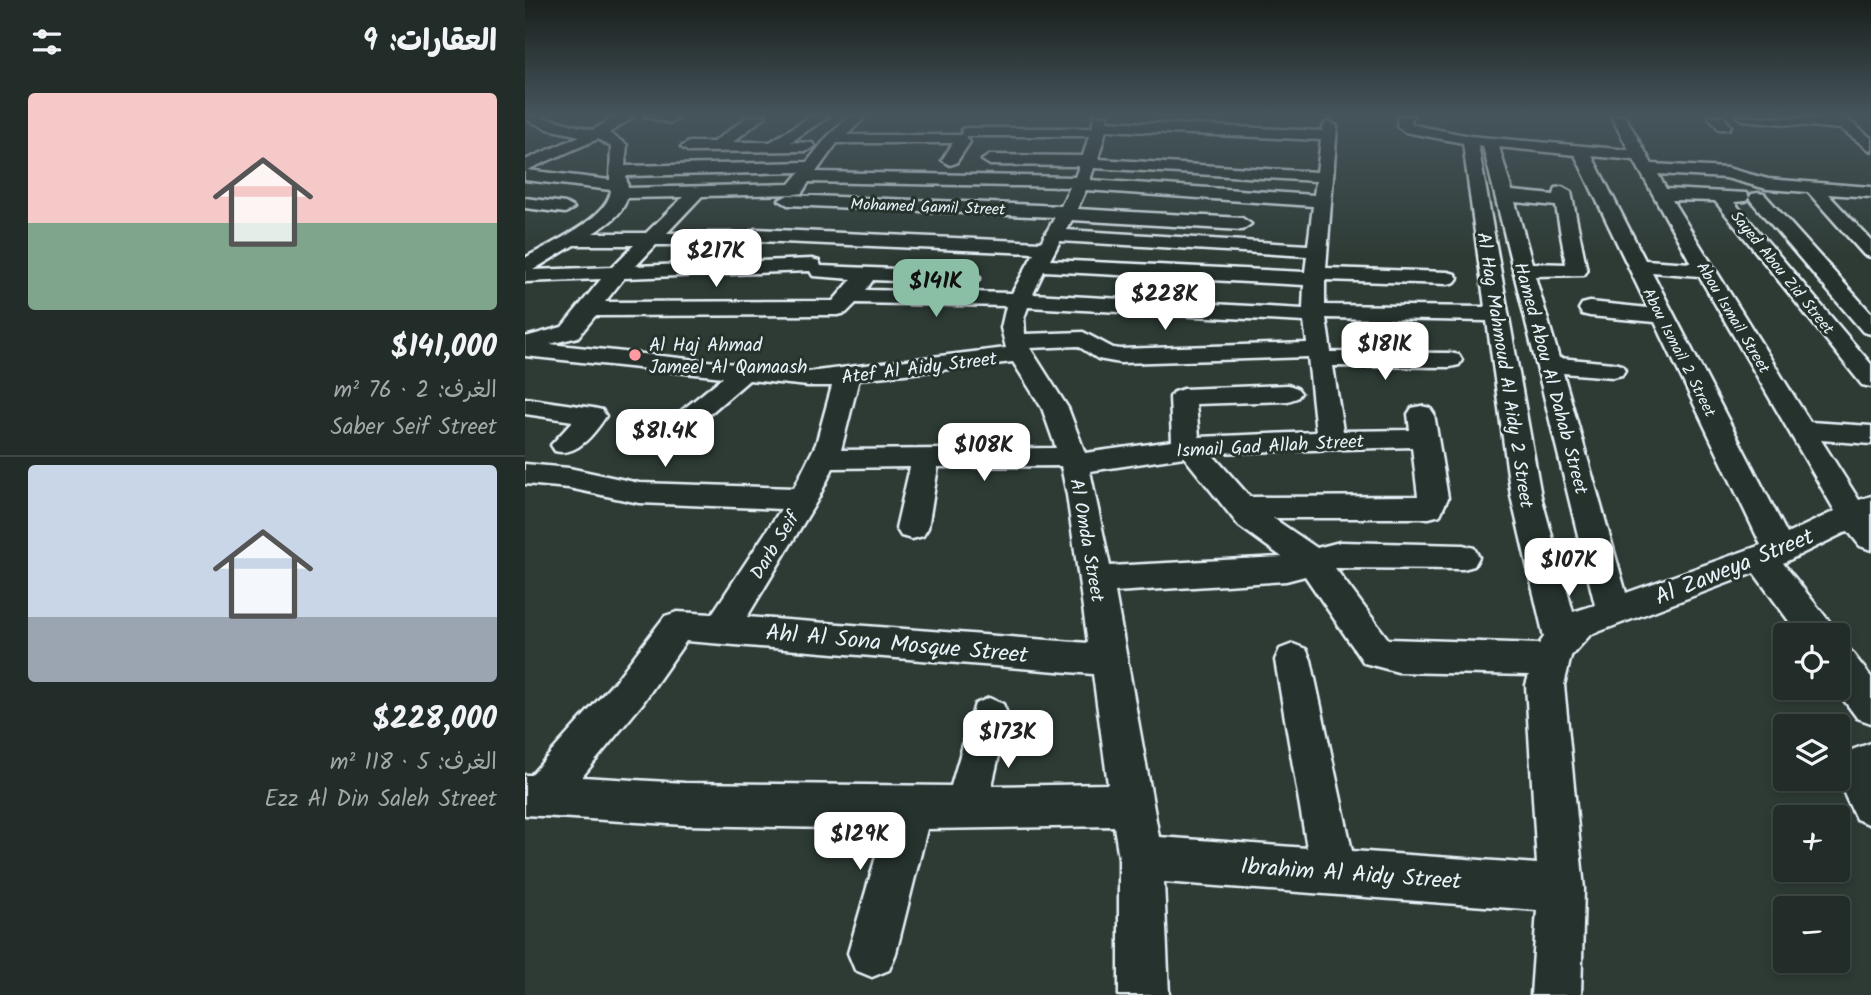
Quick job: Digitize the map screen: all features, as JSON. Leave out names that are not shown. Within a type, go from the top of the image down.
[{"type":"street","points":[[527,265],[610,212],[619,177],[619,162]]},
{"type":"street","points":[[619,177],[656,162]]},
{"type":"street","points":[[801,162],[812,168],[834,162]]},
{"type":"street","points":[[722,268],[753,237],[818,162]]},
{"type":"street","points":[[526,167],[619,177],[698,191],[836,162]]},
{"type":"street","points":[[989,162],[1317,251]]},
{"type":"street","points":[[1032,162],[1315,314],[1532,304]]},
{"type":"street","points":[[571,239],[753,237],[1241,162]]},
{"type":"street","points":[[527,265],[619,271],[816,269],[867,274],[1075,187],[1241,162]]},
{"type":"street","points":[[1325,162],[1314,277],[1315,314],[1331,441]]},
{"type":"street","name":"Al Hag Mahmoud Al Aidy 2 Street","points":[[1482,162],[1495,307],[1526,496],[1556,649]]},
{"type":"street","name":"Hamed Abou Al Dahab Street","points":[[1490,162],[1504,195],[1614,613]]},
{"type":"street","name":"Abou Ismail 2 Street","points":[[1587,162],[1662,316],[1770,555],[1812,623]]},
{"type":"street","points":[[1639,162],[1733,174],[1818,195],[1871,251]]},
{"type":"street","name":"Abou Ismail Street","points":[[1642,163],[1801,430],[1865,520]]},
{"type":"street","points":[[619,177],[812,168],[1323,201]]},
{"type":"street","name":"Mohamed Gamil Street","points":[[812,168],[1075,187]]},
{"type":"street","points":[[1075,187],[1314,277],[1448,278]]},
{"type":"street","points":[[1019,347],[1012,323],[1075,187]]},
{"type":"street","points":[[851,296],[1075,187],[1242,224]]},
{"type":"street","points":[[525,344],[568,334],[619,271],[698,191]]},
{"type":"street","points":[[1660,194],[1758,198],[1871,192]]},
{"type":"street","points":[[1504,195],[1563,197],[1577,271],[1524,270]]},
{"type":"street","name":"Sayed Abou Zid Street","points":[[1721,197],[1871,380]]},
{"type":"street","points":[[1758,198],[1871,327]]},
{"type":"street","points":[[525,203],[565,208]]},
{"type":"street","points":[[1772,259],[1814,262]]},
{"type":"street","points":[[1636,265],[1707,270]]},
{"type":"street","points":[[589,309],[838,308],[851,296],[867,274]]},
{"type":"street","points":[[669,309],[683,290]]},
{"type":"street","points":[[1803,297],[1846,300]]},
{"type":"street","points":[[1590,309],[1662,316]]},
{"type":"street","name":"Atef Al Aidy Street","points":[[525,349],[808,379],[835,378],[1083,339],[1105,354],[1120,356],[1320,354],[1450,360]]},
{"type":"street","name":"Al Omda Street","points":[[1019,347],[1056,409],[1082,495],[1141,859],[1143,995]]},
{"type":"street","points":[[1548,364],[1613,370]]},
{"type":"street","points":[[659,443],[743,373]]},
{"type":"street","name":"Darb Seif","points":[[532,796],[629,692],[674,628],[703,628],[803,499],[830,444],[847,374]]},
{"type":"street","points":[[1288,393],[1183,397],[1188,446],[1241,508],[1312,561],[1371,646],[1386,656],[1556,649],[1545,685],[1561,888],[1556,995]]},
{"type":"street","points":[[525,405],[593,416],[565,445]]},
{"type":"street","name":"Ismail Gad Allah Street","points":[[926,458],[1073,461],[1188,446],[1331,441],[1423,426],[1433,498],[1429,507],[1241,508]]},
{"type":"street","points":[[1801,430],[1871,435]]},
{"type":"street","points":[[823,460],[926,458],[912,528]]},
{"type":"street","points":[[525,474],[569,478],[639,493],[803,499]]},
{"type":"street","name":"Al Zaweya Street","points":[[1556,649],[1578,625],[1865,520]]},
{"type":"street","points":[[1096,580],[1272,570],[1340,554],[1463,557]]},
{"type":"street","name":"Ahl Al Sona Mosque Street","points":[[703,628],[1109,660]]},
{"type":"street","points":[[1293,660],[1334,872]]},
{"type":"street","points":[[1850,678],[1871,706]]},
{"type":"street","points":[[966,808],[989,716]]},
{"type":"street","points":[[1871,762],[1860,766],[1856,772],[1871,804]]},
{"type":"street","points":[[532,796],[685,804],[911,808],[1132,806]]},
{"type":"street","points":[[872,953],[911,808]]},
{"type":"street","name":"Ibrahim Al Aidy Street","points":[[1141,859],[1561,888]]},
{"type":"place","name":"Al Haj Ahmad Jameel Al Qamaash","points":[[635,355]]}]
